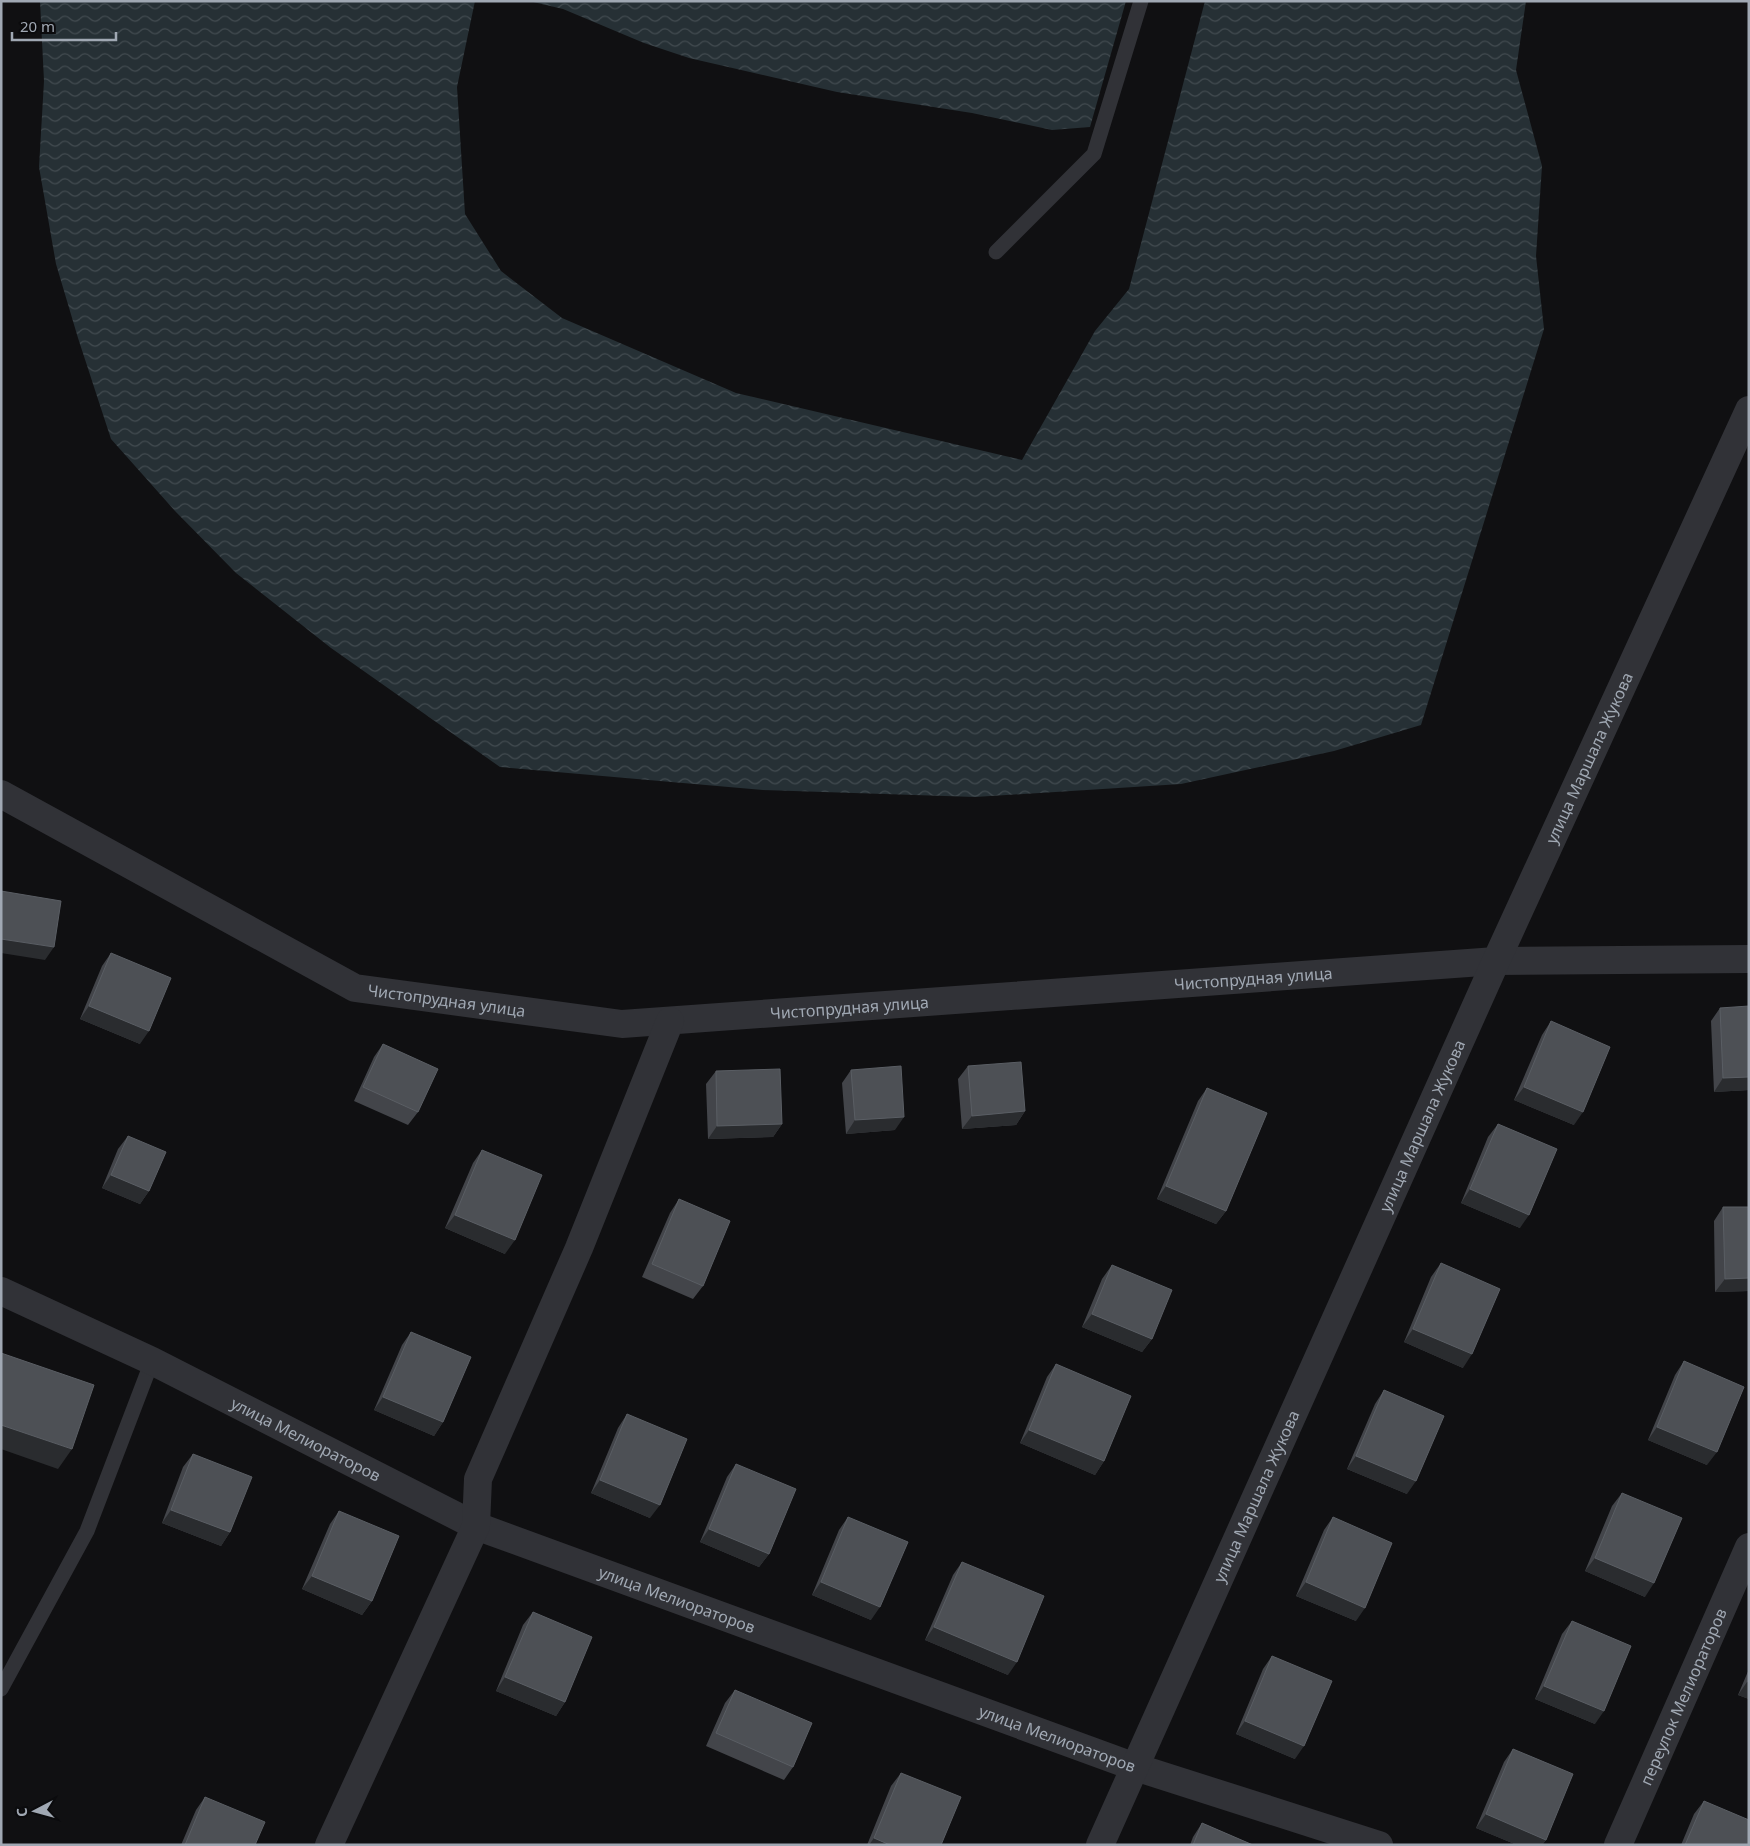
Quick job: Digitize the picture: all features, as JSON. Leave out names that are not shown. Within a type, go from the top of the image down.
[{"type":"street","name":"улица Маршала Жукова","points":[[1100,1845],[1496,961],[1749,410]]},
{"type":"street","name":"Чистопрудная улица","points":[[1,794],[355,988],[622,1024],[1496,961],[1749,959]]},
{"type":"street","points":[[329,1845],[476,1526],[478,1479],[579,1248],[670,1021]]},
{"type":"street","name":"улица Мелиораторов","points":[[1,1291],[152,1361],[476,1526],[1135,1767],[1379,1845]]},
{"type":"street","name":"переулок Мелиораторов","points":[[1618,1845],[1748,1551]]},
{"type":"lane","points":[[996,252],[1094,154],[1142,1]]},
{"type":"lane","points":[[1,1689],[88,1531],[152,1361]]},
{"type":"water","points":[[40,1],[475,1],[457,87],[465,214],[501,271],[562,318],[736,393],[1022,460],[1095,331],[1129,289],[1205,1],[1526,1],[1516,70],[1542,166],[1536,256],[1544,329],[1421,725],[1334,751],[1181,784],[975,797],[763,790],[500,767],[331,648],[236,573],[175,511],[111,439],[56,264],[39,167],[44,81]]},
{"type":"water","points":[[529,1],[1126,1],[1090,127],[1052,130],[972,113],[837,92],[689,58],[644,43],[563,9]]},
{"type":"building","points":[[1,891],[61,901],[54,947],[1,939]]},
{"type":"building","points":[[111,953],[171,978],[149,1031],[89,1006]]},
{"type":"building","points":[[1749,1006],[1749,1077],[1723,1078],[1720,1008]]},
{"type":"building","points":[[1551,1021],[1610,1047],[1583,1112],[1524,1087]]},
{"type":"building","points":[[383,1044],[438,1069],[418,1112],[363,1087]]},
{"type":"building","points":[[1021,1062],[1025,1111],[972,1116],[968,1066]]},
{"type":"building","points":[[901,1066],[904,1117],[855,1120],[851,1070]]},
{"type":"building","points":[[780,1069],[782,1124],[717,1126],[716,1071]]},
{"type":"building","points":[[1207,1088],[1267,1113],[1226,1211],[1166,1186]]},
{"type":"building","points":[[1498,1124],[1557,1149],[1529,1215],[1470,1189]]},
{"type":"building","points":[[128,1136],[166,1152],[149,1191],[111,1175]]},
{"type":"building","points":[[482,1150],[542,1175],[515,1240],[455,1215]]},
{"type":"building","points":[[679,1199],[730,1221],[703,1286],[652,1264]]},
{"type":"building","points":[[1723,1207],[1749,1207],[1749,1278],[1725,1279]]},
{"type":"building","points":[[1441,1263],[1500,1289],[1472,1354],[1413,1329]]},
{"type":"building","points":[[1112,1265],[1172,1290],[1152,1339],[1092,1314]]},
{"type":"building","points":[[411,1332],[471,1357],[443,1422],[383,1397]]},
{"type":"building","points":[[1,1353],[94,1385],[72,1449],[1,1425]]},
{"type":"building","points":[[1684,1361],[1744,1387],[1717,1452],[1657,1427]]},
{"type":"building","points":[[1056,1364],[1131,1396],[1104,1461],[1029,1430]]},
{"type":"building","points":[[1384,1390],[1444,1416],[1416,1481],[1356,1456]]},
{"type":"building","points":[[627,1414],[687,1439],[660,1505],[600,1480]]},
{"type":"building","points":[[193,1454],[252,1477],[230,1532],[171,1510]]},
{"type":"building","points":[[736,1464],[796,1489],[769,1554],[709,1529]]},
{"type":"building","points":[[1622,1493],[1682,1518],[1654,1583],[1595,1558]]},
{"type":"building","points":[[339,1511],[399,1536],[372,1601],[312,1576]]},
{"type":"building","points":[[848,1517],[908,1542],[880,1607],[821,1582]]},
{"type":"building","points":[[1333,1517],[1392,1543],[1365,1608],[1306,1582]]},
{"type":"building","points":[[962,1562],[1044,1596],[1017,1662],[934,1627]]},
{"type":"building","points":[[533,1612],[592,1637],[565,1702],[505,1677]]},
{"type":"building","points":[[1572,1621],[1631,1646],[1604,1711],[1544,1686]]},
{"type":"building","points":[[1272,1656],[1332,1681],[1304,1746],[1245,1721]]},
{"type":"building","points":[[735,1690],[812,1723],[793,1767],[716,1733]]},
{"type":"building","points":[[1513,1749],[1573,1774],[1546,1840],[1486,1814]]},
{"type":"building","points":[[901,1773],[961,1797],[941,1845],[890,1845],[874,1838]]},
{"type":"building","points":[[205,1797],[265,1822],[255,1845],[185,1845]]},
{"type":"building","points":[[1704,1801],[1749,1820],[1749,1845],[1685,1845]]},
{"type":"building","points":[[1202,1823],[1253,1845],[1193,1845]]}]
